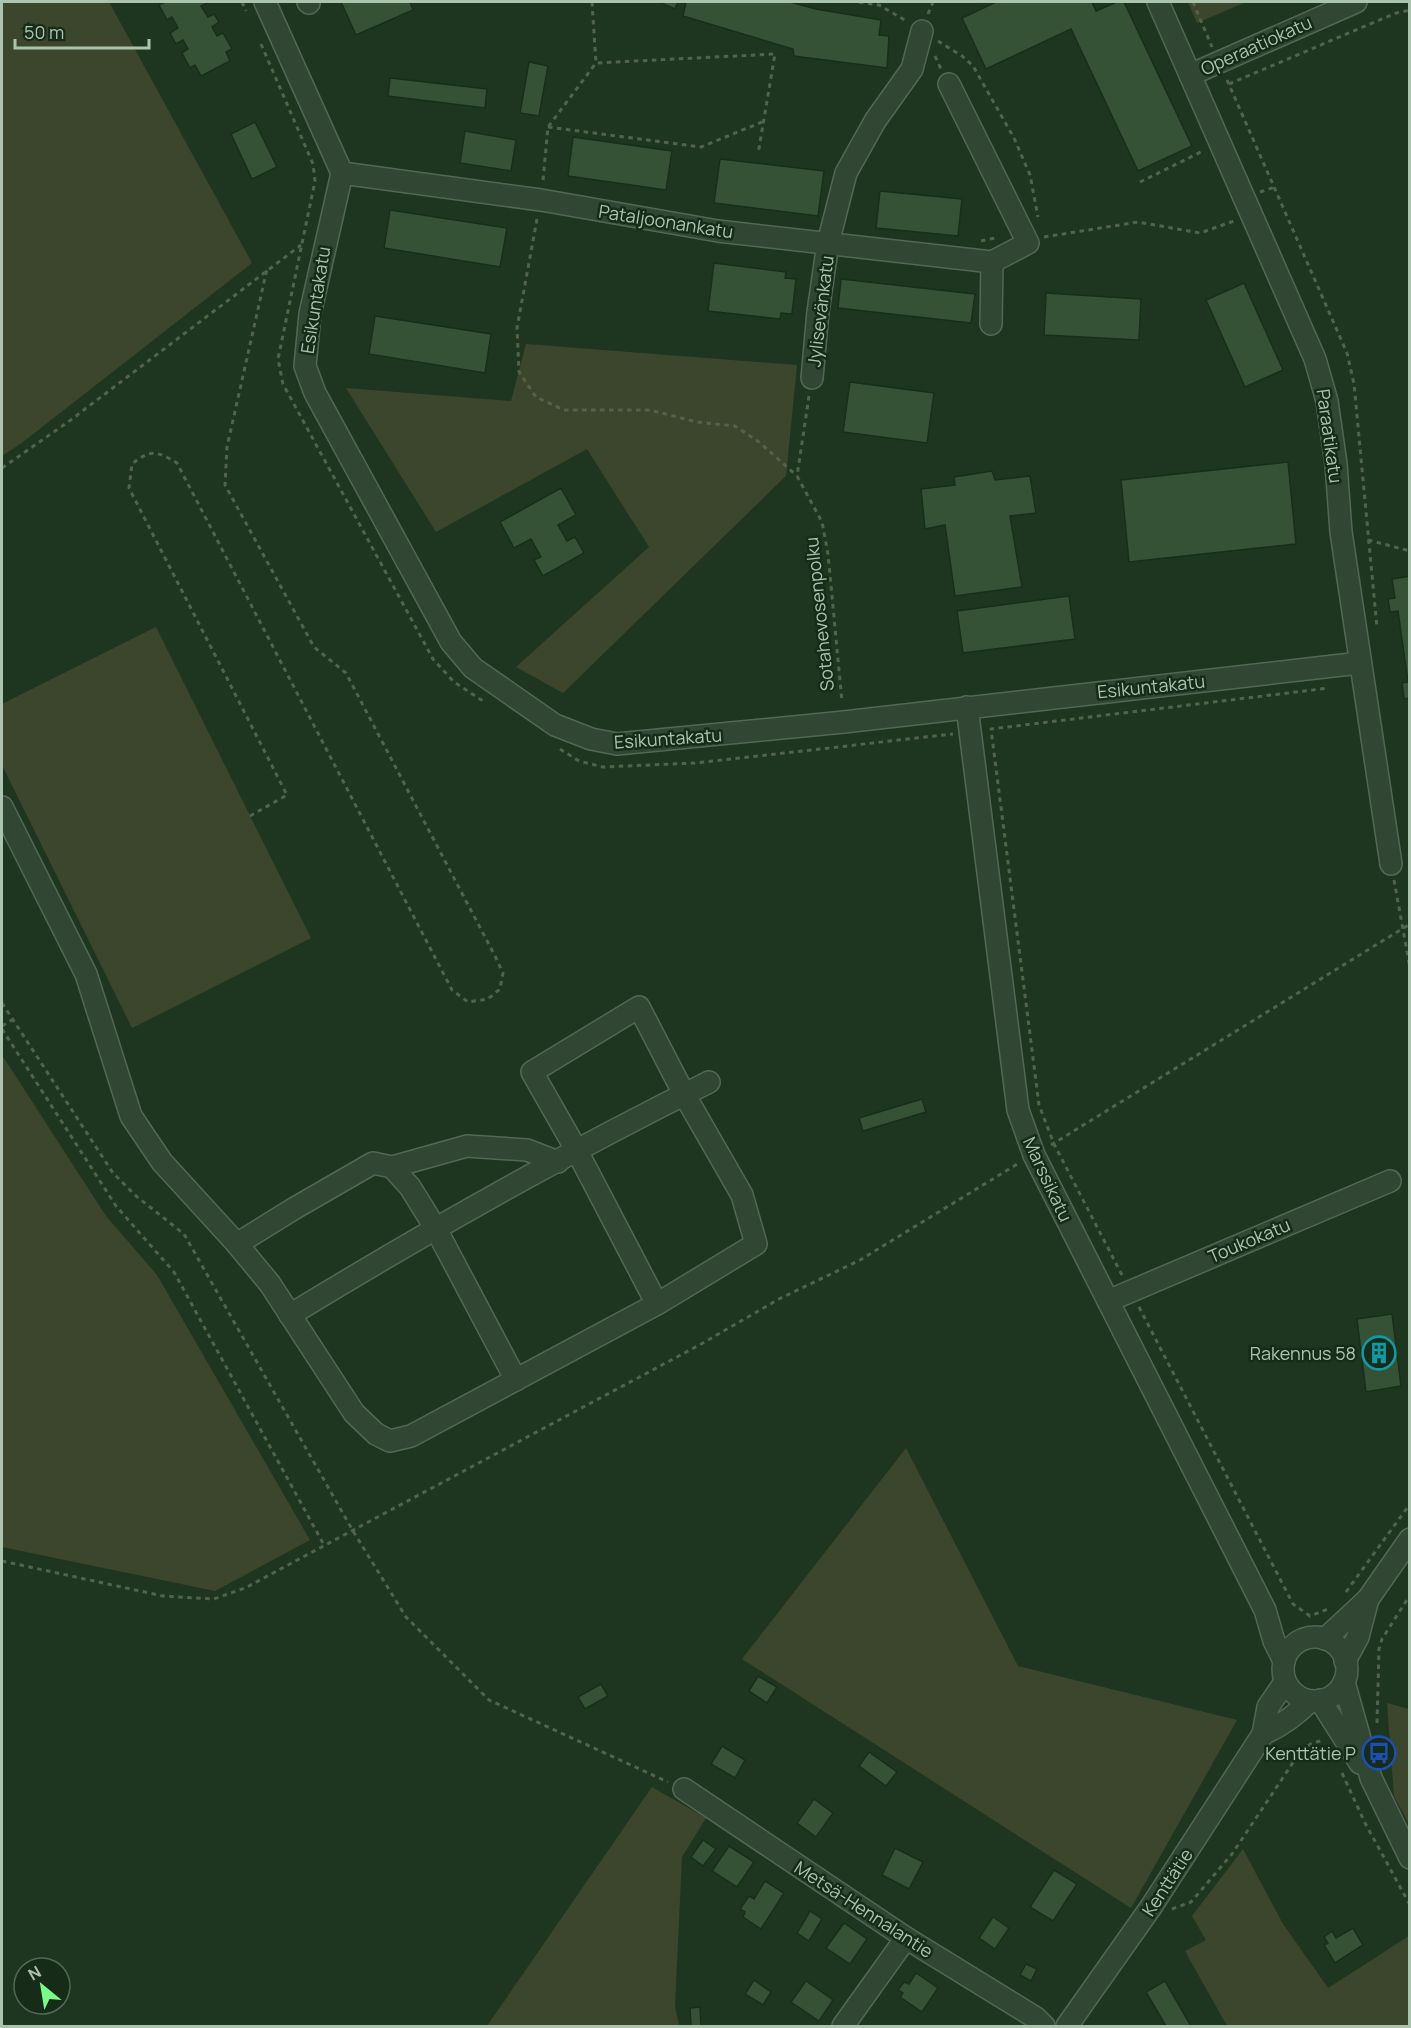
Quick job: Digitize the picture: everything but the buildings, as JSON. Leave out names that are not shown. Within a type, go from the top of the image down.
[{"type":"street","name":"Paraatikatu","points":[[1158,2],[1315,359],[1327,401],[1336,464],[1342,581],[1362,673],[1391,864]]},
{"type":"street","name":"Operaatiokatu","points":[[1191,75],[1356,2]]},
{"type":"street","points":[[256,7],[342,173]]},
{"type":"street","name":"Jylisevänkatu","points":[[812,378],[818,312],[828,243],[846,173],[875,121],[912,69],[922,31]]},
{"type":"street","points":[[949,84],[1028,243],[992,262],[991,324]]},
{"type":"street","name":"Pataljoonankatu","points":[[342,173],[541,200],[718,231],[992,262]]},
{"type":"street","name":"Esikuntakatu","points":[[342,173],[310,314],[305,366],[315,393],[451,642],[473,668],[555,725],[591,739],[617,744],[844,722],[967,707],[1362,673]]},
{"type":"street","name":"Marssikatu","points":[[967,707],[1018,1110],[1034,1155],[1265,1610],[1285,1672]]},
{"type":"street","points":[[2,807],[86,974],[131,1116],[162,1162],[237,1244],[270,1284],[354,1413],[376,1434],[390,1441],[411,1436],[657,1304],[756,1244],[742,1195],[684,1094],[639,1007],[532,1072],[577,1151],[657,1304]]},
{"type":"street","points":[[290,1315],[436,1229],[577,1151],[709,1082]]},
{"type":"street","points":[[237,1244],[373,1163],[393,1167],[467,1146],[527,1150],[558,1162]]},
{"type":"street","points":[[393,1167],[410,1188],[436,1229],[516,1380]]},
{"type":"street","name":"Toukokatu","points":[[1108,1301],[1390,1180]]},
{"type":"street","points":[[1263,1734],[1268,1707],[1285,1672],[1288,1652],[1295,1644],[1315,1639],[1368,1599],[1410,1539]]},
{"type":"street","points":[[1285,1672],[1291,1691],[1300,1697],[1315,1700],[1330,1697],[1338,1691],[1358,1637],[1368,1599]]},
{"type":"street","points":[[1265,1610],[1315,1639],[1334,1644],[1341,1652],[1371,1778]]},
{"type":"street","points":[[1263,1734],[1278,1728],[1315,1700]]},
{"type":"street","points":[[1315,1700],[1371,1778],[1410,1858]]},
{"type":"street","name":"Kenttätie","points":[[1067,2026],[1151,1907],[1263,1734]]},
{"type":"street","name":"Metsä-Hennalantie","points":[[684,1789],[906,1938],[1036,2018],[1044,2026]]},
{"type":"street","points":[[843,2026],[906,1938]]},
{"type":"path","points":[[242,2],[256,7]]},
{"type":"path","points":[[592,2],[596,63],[549,127],[701,147],[763,121]]},
{"type":"path","points":[[1229,84],[1396,13],[1410,10]]},
{"type":"path","points":[[922,31],[962,56],[973,66],[1014,138],[1030,175],[1038,218]]},
{"type":"path","points":[[256,34],[313,164],[315,181],[278,359],[282,384],[433,658],[454,682],[492,706]]},
{"type":"path","points":[[596,63],[775,54],[758,154]]},
{"type":"path","name":"Sotahevosenpolku","points":[[549,127],[541,200],[517,328],[519,372],[536,397],[564,410],[650,410],[697,422],[735,426],[759,442],[797,476],[822,522],[828,554],[844,722]]},
{"type":"path","points":[[1140,182],[1220,142]]},
{"type":"path","points":[[1040,228],[1042,238],[1138,222],[1200,233],[1237,219]]},
{"type":"path","points":[[2,468],[68,422],[267,269],[302,245]]},
{"type":"path","points":[[250,816],[287,795],[129,488],[132,464],[144,454],[162,454],[177,464],[452,990],[468,1002],[488,999],[500,989],[502,973],[495,956],[346,673],[314,647],[225,485],[227,447],[267,269]]},
{"type":"path","points":[[797,476],[812,378]]},
{"type":"path","points":[[1368,540],[1410,551]]},
{"type":"path","points":[[560,749],[579,761],[603,767],[695,763],[970,732],[1362,673]]},
{"type":"path","points":[[991,729],[1040,1105],[1054,1144],[1293,1604]]},
{"type":"path","points":[[1391,864],[1410,968]]},
{"type":"path","points":[[2,1561],[163,1596],[214,1599],[245,1588],[682,1354],[779,1299],[860,1260],[1054,1144],[1410,924]]},
{"type":"path","points":[[2,1003],[113,1173],[136,1196],[183,1234],[406,1617],[489,1700],[684,1789]]},
{"type":"path","points":[[12,1020],[2,1027],[116,1206],[174,1272],[324,1545]]},
{"type":"path","points":[[1344,1594],[1410,1504]]},
{"type":"path","points":[[1377,1709],[1378,1649],[1410,1595]]},
{"type":"path","points":[[1163,1912],[1191,1902],[1232,1854],[1300,1752],[1312,1743],[1323,1740],[1329,1748]]},
{"type":"path","points":[[1339,1765],[1365,1823],[1410,1905]]},
{"type":"green space","points":[[2,2],[109,2],[252,263],[2,456]]},
{"type":"green space","points":[[1188,2],[1246,2],[1197,23]]},
{"type":"green space","points":[[526,344],[797,365],[786,476],[563,693],[516,667],[649,547],[587,449],[436,532],[346,388],[511,401]]},
{"type":"green space","points":[[156,627],[311,938],[132,1028],[2,765],[2,704]]},
{"type":"green space","points":[[2,1055],[106,1216],[157,1275],[310,1540],[215,1591],[2,1547]]},
{"type":"green space","points":[[906,1448],[1018,1666],[1237,1720],[1131,1908],[742,1659]]},
{"type":"green space","points":[[1387,1703],[1409,1709],[1409,1824],[1394,1796]]},
{"type":"green space","points":[[652,1787],[706,1818],[682,1857],[675,2006],[679,2026],[487,2026]]},
{"type":"green space","points":[[1243,1849],[1283,1924],[1328,1988],[1409,1936],[1409,2026],[1227,2026],[1185,1951],[1206,1940],[1192,1916]]},
{"type":"place","name":"Rakennus 58","points":[[1379,1353]]},
{"type":"place","name":"Kenttätie P","points":[[1379,1753]]}]
